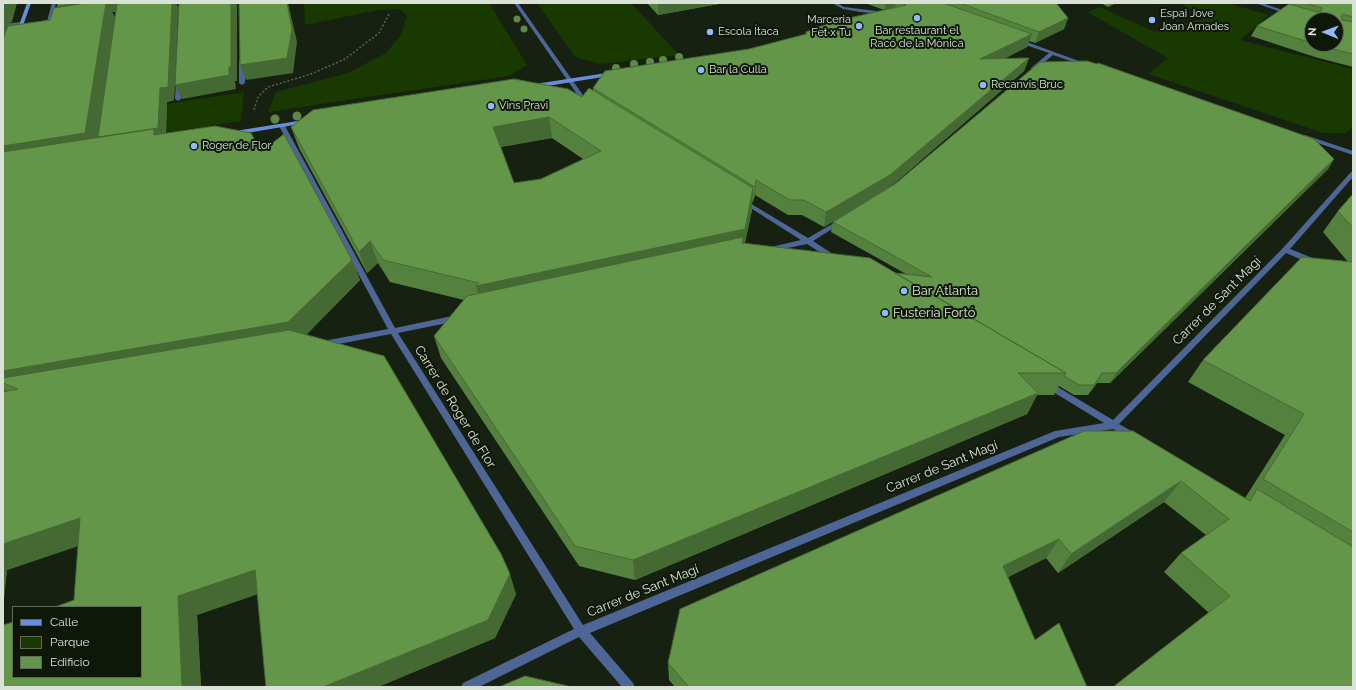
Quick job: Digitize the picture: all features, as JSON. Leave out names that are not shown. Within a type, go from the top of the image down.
[{"type":"street","points":[[15,43],[29,3]]},
{"type":"street","points":[[48,25],[54,3]]},
{"type":"street","points":[[516,3],[583,99],[597,107]]},
{"type":"street","points":[[834,3],[843,8],[860,12],[885,13]]},
{"type":"street","points":[[1257,3],[1298,16]]},
{"type":"street","points":[[870,17],[891,11]]},
{"type":"street","points":[[3,25],[22,23]]},
{"type":"street","points":[[40,26],[55,24]]},
{"type":"street","points":[[19,29],[26,28]]},
{"type":"street","points":[[1015,40],[1097,68]]},
{"type":"street","points":[[241,51],[242,83]]},
{"type":"street","points":[[1028,74],[1052,53]]},
{"type":"street","points":[[531,87],[616,73]]},
{"type":"street","points":[[178,99],[179,76]]},
{"type":"street","points":[[232,134],[313,121]]},
{"type":"street","name":"Carrer de Roger de Flor","points":[[282,126],[393,332],[581,631],[629,687]]},
{"type":"street","points":[[1300,135],[1353,153]]},
{"type":"street","name":"Carrer de Sant Magí","points":[[467,687],[581,631],[1058,434],[1114,424],[1285,250],[1353,173]]},
{"type":"street","points":[[735,195],[842,262]]},
{"type":"street","points":[[761,251],[808,241],[846,218]]},
{"type":"street","points":[[1285,250],[1319,265]]},
{"type":"street","points":[[315,345],[393,332],[462,316]]},
{"type":"street","points":[[1039,380],[1140,441]]},
{"type":"path","points":[[255,130],[253,113],[258,97],[268,87],[311,74],[345,59],[379,33],[389,14]]},
{"type":"green space","points":[[304,3],[489,3],[527,65],[509,76],[268,112],[276,92],[348,73],[386,53],[401,35],[407,16],[400,9],[378,10],[305,25]]},
{"type":"green space","points":[[537,3],[631,3],[679,55],[601,64],[575,57]]},
{"type":"green space","points":[[1189,3],[1227,3],[1269,15],[1240,40],[1353,69],[1353,126],[1346,133],[1323,133],[1148,74],[1168,58],[1087,12],[1100,7],[1155,32],[1205,18],[1183,5]]},
{"type":"green space","points":[[244,92],[241,121],[122,139],[166,115],[167,104]]},
{"type":"building","points":[[58,3],[78,3],[57,6]]},
{"type":"building","points":[[86,3],[106,3],[85,133],[3,146],[3,39],[8,26],[50,20],[54,8]]},
{"type":"building","points":[[172,3],[168,87],[160,88],[158,128],[98,137],[117,4]]},
{"type":"building","points":[[179,3],[231,3],[231,67],[229,67],[229,75],[175,85]]},
{"type":"building","points":[[239,3],[287,3],[292,29],[287,58],[240,65]]},
{"type":"building","points":[[900,3],[943,3],[1032,34],[980,59],[1029,58],[890,175],[826,212],[804,200],[790,200],[756,180],[755,187],[593,88],[605,71],[749,49],[807,34],[806,32],[832,22],[906,5]]},
{"type":"building","points":[[960,3],[1056,3],[1068,18],[1039,32]]},
{"type":"building","points":[[1305,3],[1353,3],[1353,17],[1344,14],[1344,12],[1317,12],[1321,11],[1322,8]]},
{"type":"building","points":[[1289,4],[1317,12],[1304,12],[1304,41],[1257,26]]},
{"type":"building","points":[[1344,20],[1353,22],[1353,54],[1344,52]]},
{"type":"building","points":[[1087,61],[1098,63],[1314,139],[1334,159],[1116,373],[1102,373],[1094,385],[1079,385],[1064,376],[1066,373],[895,273],[932,277],[833,222],[895,184],[1040,62]]},
{"type":"building","points":[[514,79],[568,89],[582,97],[589,88],[753,188],[745,229],[476,286],[479,283],[383,260],[370,241],[359,252],[291,127],[313,110]],"holes":[[[549,117],[601,151],[541,179],[514,183],[493,127]]]},
{"type":"building","points":[[215,126],[251,133],[261,152],[284,134],[352,260],[288,322],[3,371],[3,152],[154,129],[154,135]]},
{"type":"building","points":[[1353,194],[1353,228],[1338,211]]},
{"type":"building","points":[[743,237],[742,243],[870,258],[1066,373],[1018,373],[1038,393],[633,560],[575,546],[434,336],[467,296]]},
{"type":"building","points":[[1302,257],[1353,262],[1353,532],[1263,479],[1304,414],[1203,360]]},
{"type":"building","points":[[289,330],[384,356],[501,554],[510,574],[488,620],[323,687],[266,687],[255,570],[178,596],[182,687],[3,687],[3,625],[12,622],[12,678],[142,678],[142,606],[58,606],[74,600],[80,518],[3,544],[3,392],[18,389],[3,383],[3,378]]},
{"type":"building","points":[[1084,431],[1133,431],[1250,501],[1257,489],[1353,547],[1353,687],[1113,687],[1230,596],[1181,553],[1229,519],[1181,481],[1071,554],[1059,539],[1003,566],[1035,640],[1059,623],[1087,687],[689,687],[668,663],[680,609]]},
{"type":"building","points":[[525,676],[572,687],[499,687]]},
{"type":"place","name":"Bar restaurant el Racó de la Mònica","points":[[917,18]]},
{"type":"place","name":"Espai Jove Joan Amades","points":[[1152,20]]},
{"type":"place","name":"Marceria Fet x Tu","points":[[859,26]]},
{"type":"place","name":"Escola Ítaca","points":[[710,32]]},
{"type":"place","name":"Bar la Culla","points":[[701,70]]},
{"type":"place","name":"Recanvis Bruc","points":[[983,85]]},
{"type":"place","name":"Vins Pravi","points":[[491,106]]},
{"type":"place","name":"Roger de Flor","points":[[194,146]]},
{"type":"place","name":"Bar Atlanta","points":[[904,291]]},
{"type":"place","name":"Fusteria Fortó","points":[[885,313]]}]
